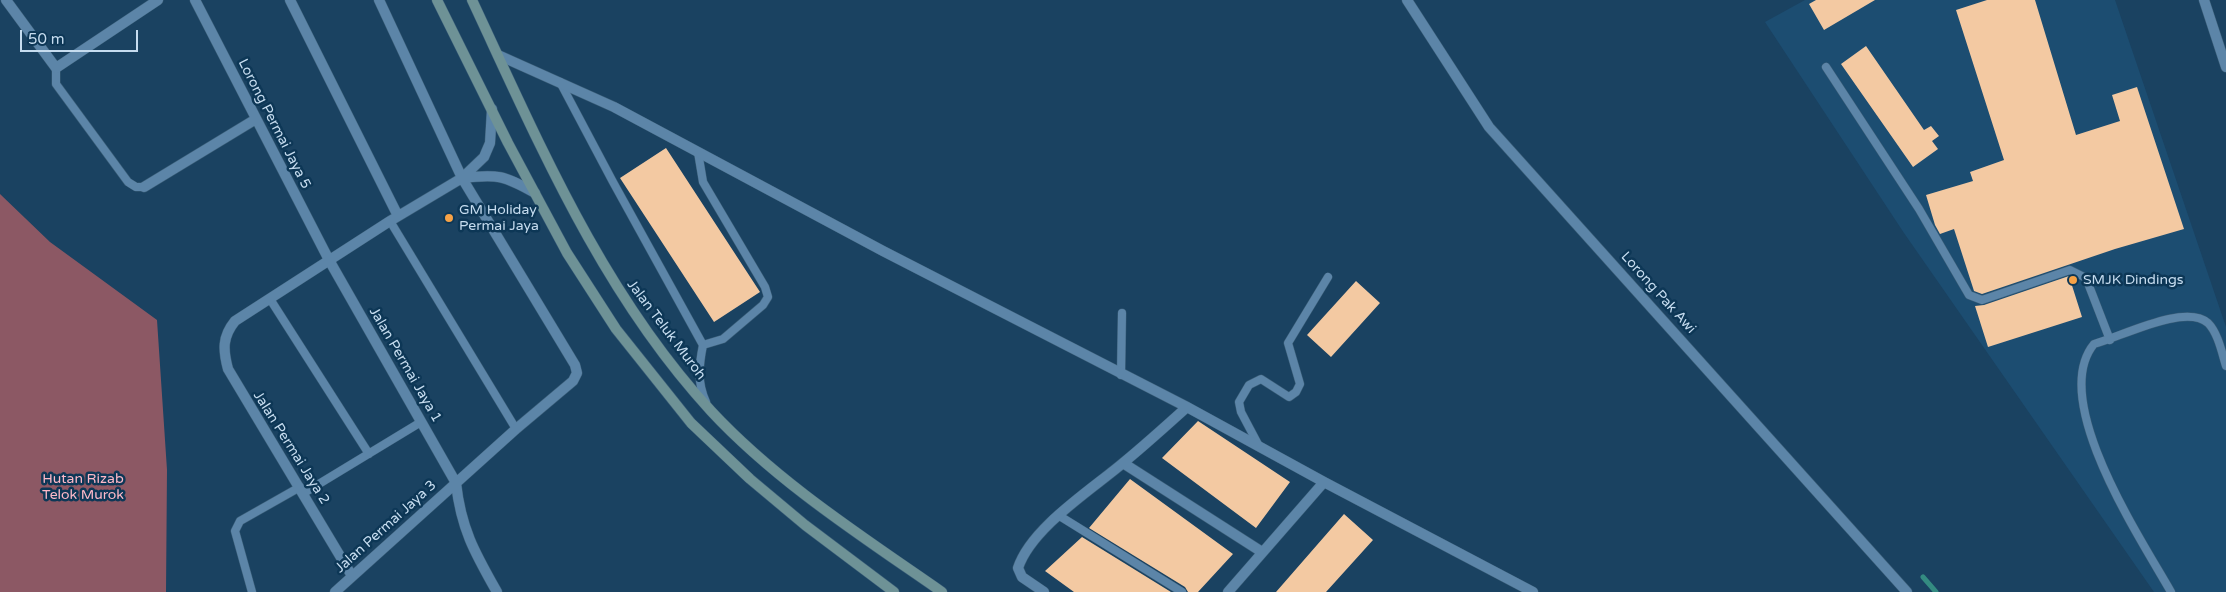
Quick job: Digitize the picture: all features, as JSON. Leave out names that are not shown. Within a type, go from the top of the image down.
[{"type":"main road","points":[[438,0],[567,253],[616,329],[691,423],[750,479],[806,525],[894,592]]},
{"type":"main road","name":"Jalan Teluk Muroh","points":[[472,0],[571,207],[618,290],[674,367],[711,411],[765,461],[829,514],[942,592]]},
{"type":"street","points":[[6,0],[56,68],[158,0]]},
{"type":"street","name":"Lorong Permai Jaya 5","points":[[195,0],[329,260]]},
{"type":"street","points":[[290,0],[394,219]]},
{"type":"street","points":[[379,0],[462,178]]},
{"type":"street","name":"Lorong Pak Awi","points":[[1407,0],[1489,127],[1907,592]]},
{"type":"street","points":[[2204,0],[2226,67]]},
{"type":"street","points":[[498,55],[560,82],[698,152],[1121,375],[1187,407],[1324,482],[1533,592]]},
{"type":"street","points":[[270,299],[394,219],[462,178],[484,157],[490,143],[492,109]]},
{"type":"street","points":[[144,186],[256,119]]},
{"type":"street","points":[[462,178],[490,174],[513,180],[535,193]]},
{"type":"street","name":"Jalan Permai Jaya 3","points":[[335,592],[573,380],[577,374],[575,365],[462,178]]},
{"type":"street","name":"Jalan Permai Jaya 1","points":[[329,260],[456,483]]},
{"type":"street","name":"Jalan Permai Jaya 2","points":[[270,299],[235,321],[229,329],[224,339],[224,353],[228,369],[352,576]]},
{"type":"street","points":[[1044,592],[1022,577],[1018,568],[1022,555],[1058,515],[1123,463],[1187,407]]},
{"type":"street","points":[[1123,463],[1262,552]]},
{"type":"street","points":[[1228,592],[1324,482]]},
{"type":"street","points":[[456,483],[459,508],[472,547],[497,592]]},
{"type":"lane","points":[[1826,67],[1918,209],[1968,295],[1982,300],[2070,270],[2086,278],[2110,340]]},
{"type":"lane","points":[[56,68],[56,84],[128,182],[136,187],[144,186]]},
{"type":"lane","points":[[560,82],[703,345],[698,367],[699,379],[702,394],[711,411]]},
{"type":"lane","points":[[698,152],[703,182],[765,287],[768,297],[763,305],[723,338],[703,345]]},
{"type":"lane","points":[[394,219],[516,429]]},
{"type":"lane","points":[[1259,446],[1238,402],[1249,385],[1261,379],[1289,397],[1296,392],[1300,384],[1288,343],[1328,277]]},
{"type":"lane","points":[[270,299],[369,454]]},
{"type":"lane","points":[[1121,375],[1122,313]]},
{"type":"lane","points":[[2171,592],[2109,480],[2092,441],[2085,418],[2081,384],[2082,366],[2094,344],[2161,321],[2184,316],[2197,317],[2208,323],[2214,330],[2226,366]]},
{"type":"lane","points":[[252,592],[235,530],[240,521],[369,454],[421,422]]},
{"type":"lane","points":[[1058,515],[1182,592]]},
{"type":"shaded area","name":"SMJK Dindings","points":[[1805,0],[2115,0],[2226,327],[2226,592],[2154,592],[1904,233],[1765,22]]},
{"type":"green space","name":"Hutan Rizab Telok Murok","points":[[0,194],[50,242],[157,320],[167,470],[166,592],[0,592]]},
{"type":"building","points":[[1816,0],[1875,0],[1824,30],[1809,4]]},
{"type":"building","points":[[1987,0],[2035,0],[2076,135],[2120,121],[2112,95],[2137,87],[2184,229],[2115,249],[1982,294],[1974,291],[1954,229],[1940,234],[1935,225],[1926,195],[1973,181],[1970,172],[2004,160],[1956,10]]},
{"type":"building","points":[[1866,46],[1924,130],[1931,126],[1939,136],[1932,141],[1938,149],[1913,167],[1841,64]]},
{"type":"building","points":[[666,148],[760,292],[714,322],[620,178]]},
{"type":"building","points":[[2069,276],[2082,317],[1988,347],[1975,306],[1984,305]]},
{"type":"building","points":[[1356,281],[1380,303],[1331,357],[1307,335]]},
{"type":"building","points":[[1198,421],[1290,482],[1256,528],[1162,458]]},
{"type":"building","points":[[1130,479],[1233,554],[1198,592],[1188,592],[1185,587],[1089,528]]},
{"type":"building","points":[[1344,514],[1373,540],[1326,592],[1276,592]]},
{"type":"building","points":[[1082,537],[1171,592],[1074,592],[1045,571]]},
{"type":"waterway","points":[[1923,577],[1936,592]]},
{"type":"place","name":"GM Holiday Permai Jaya","points":[[449,218]]},
{"type":"place","name":"SMJK Dindings","points":[[2073,280]]}]
